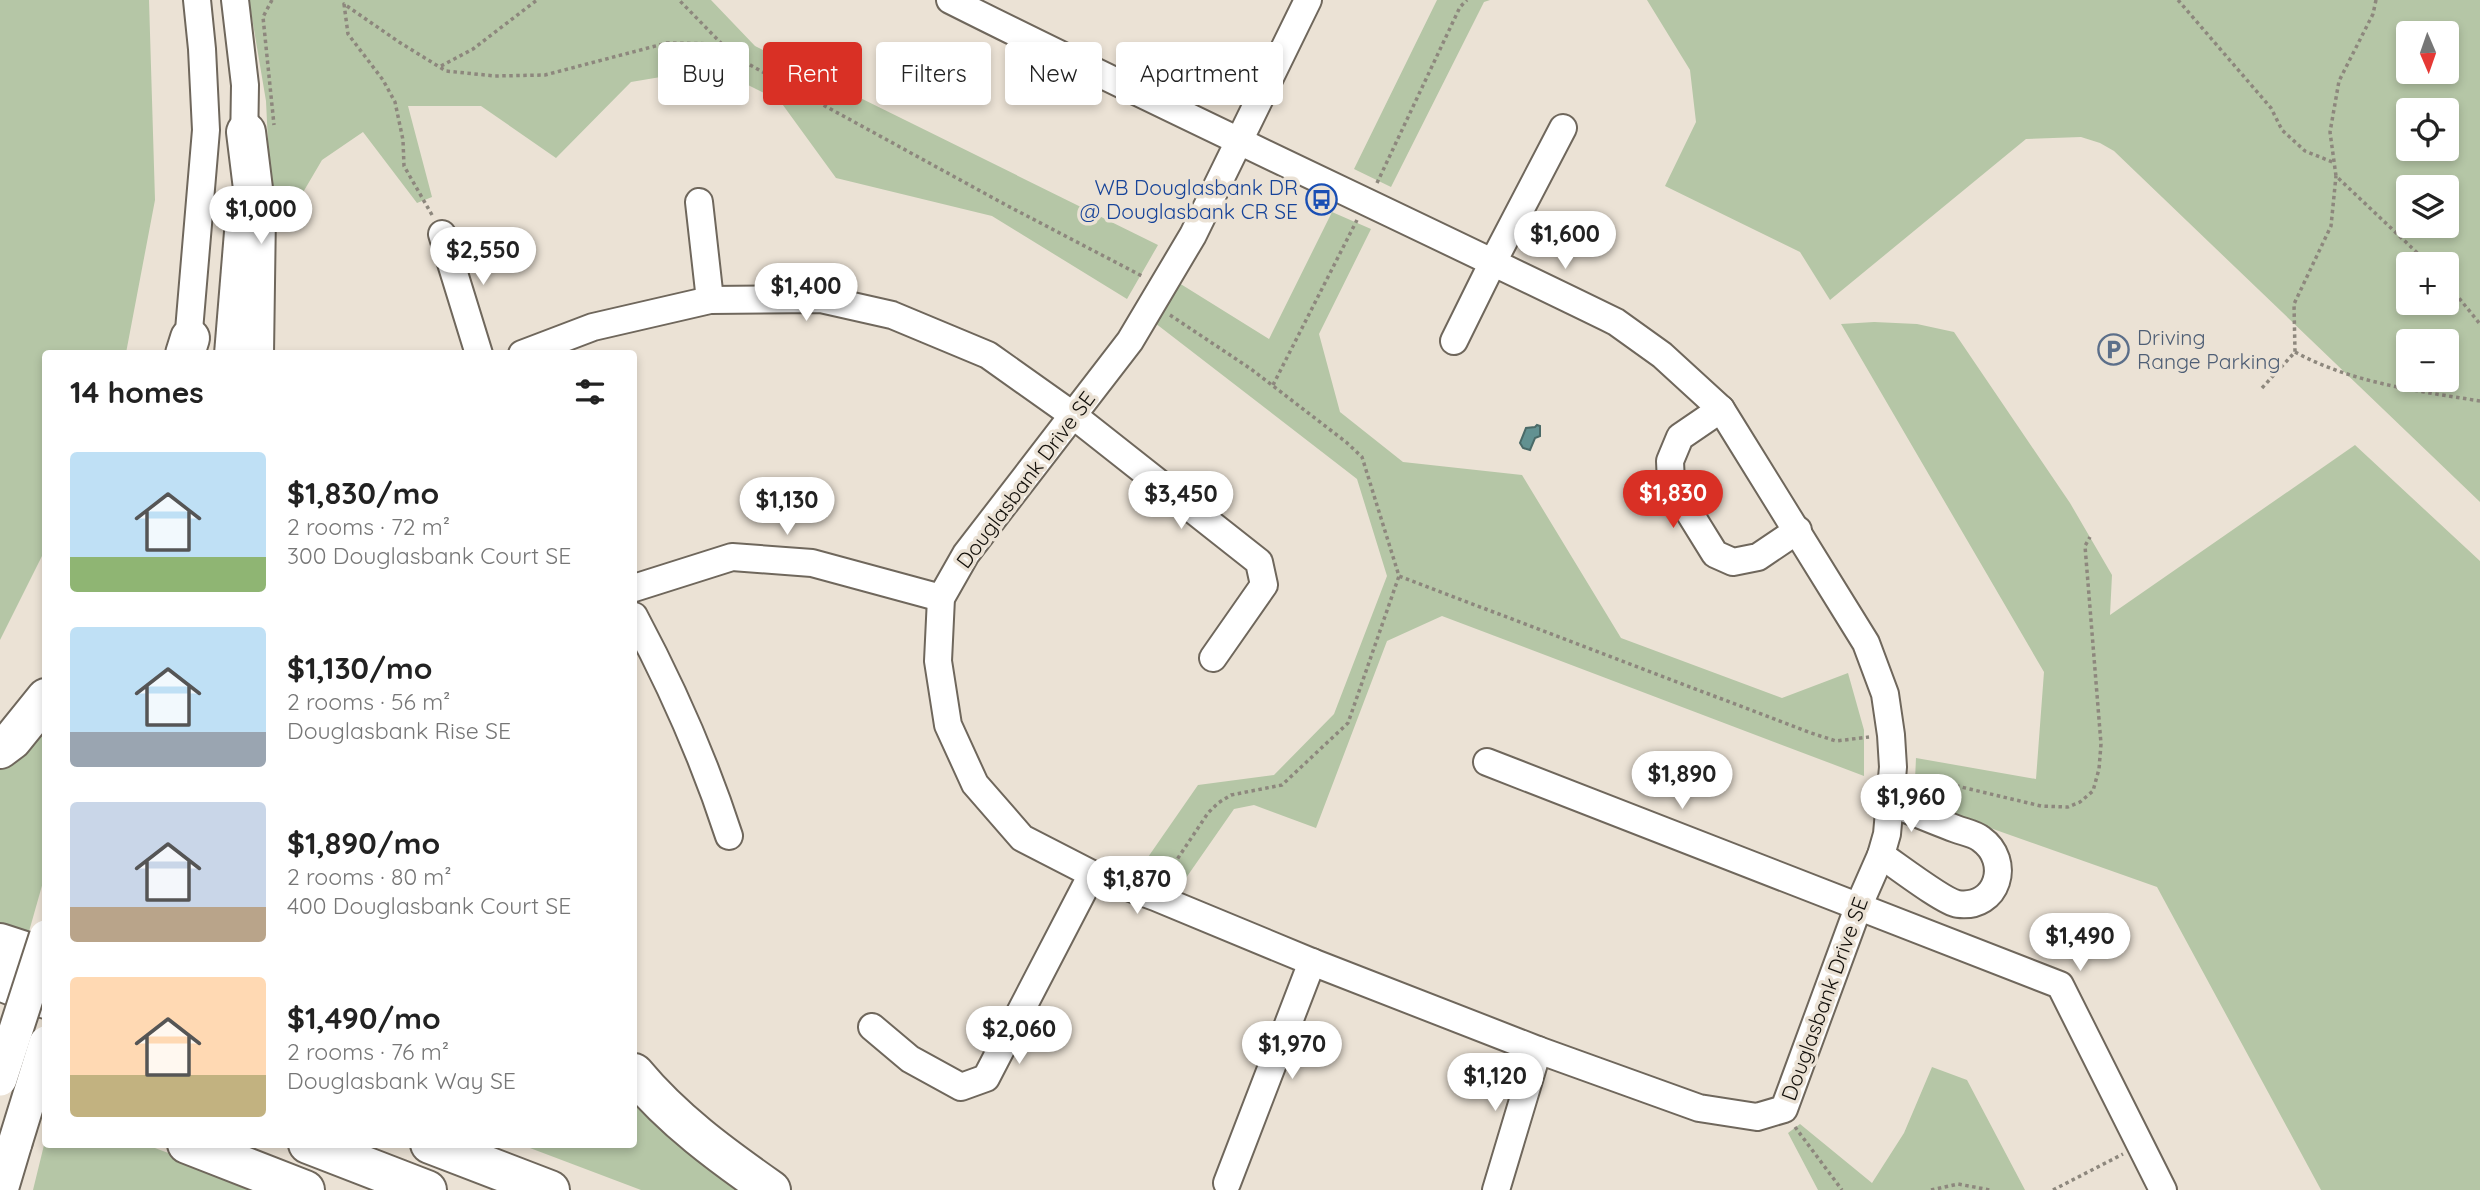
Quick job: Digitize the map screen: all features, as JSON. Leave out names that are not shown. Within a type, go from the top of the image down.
[{"type":"highway","points":[[246,132],[256,213],[254,350]]},
{"type":"highway","points":[[0,749],[12,740],[42,703]]},
{"type":"highway","points":[[0,943],[42,957]]},
{"type":"highway","points":[[0,981],[42,997]]},
{"type":"highway","points":[[0,1027],[42,1043]]},
{"type":"highway","points":[[0,1072],[42,1088]]},
{"type":"highway","points":[[637,1077],[653,1096],[712,1150],[771,1190]]},
{"type":"highway","points":[[197,1148],[306,1190]]},
{"type":"highway","points":[[317,1148],[427,1190]]},
{"type":"highway","points":[[440,1148],[550,1190]]},
{"type":"main road","points":[[0,1079],[42,949]]},
{"type":"main road","points":[[1,1190],[42,1057]]},
{"type":"street","points":[[188,348],[206,130],[197,0]]},
{"type":"street","points":[[229,350],[246,132],[245,85],[235,0]]},
{"type":"street","name":"Douglasbank Drive SE","points":[[950,0],[1095,73],[1240,140],[1616,322],[1662,355],[1721,409],[1866,643],[1885,694],[1891,735],[1891,803],[1881,855],[1859,905],[1784,1109],[1757,1117],[1699,1108],[1538,1051],[1155,897],[1091,874],[1022,838],[975,783],[948,725],[939,660],[941,598],[966,554],[1130,341],[1193,235],[1240,140]]},
{"type":"street","points":[[1240,140],[1308,0]]},
{"type":"street","points":[[1454,341],[1563,128]]},
{"type":"street","points":[[699,202],[710,300]]},
{"type":"street","points":[[442,234],[478,350]]},
{"type":"street","points":[[533,350],[593,327],[710,300],[821,299],[892,315],[988,355],[1074,416],[1259,562],[1264,585],[1213,658]]},
{"type":"street","points":[[1721,409],[1680,437],[1670,460],[1671,483],[1715,554],[1733,562],[1758,557],[1798,530]]},
{"type":"street","points":[[637,587],[732,556],[812,563],[941,598]]},
{"type":"street","points":[[637,622],[663,671],[711,780],[729,836]]},
{"type":"street","points":[[1487,761],[2060,985],[2163,1190]]},
{"type":"street","points":[[1881,855],[1954,904],[1974,905],[1989,897],[1997,882],[1998,867],[1992,851],[1981,839],[1891,803]]},
{"type":"street","points":[[872,1027],[910,1059],[961,1087],[986,1078],[1091,874]]},
{"type":"street","points":[[1227,1183],[1312,962]]},
{"type":"street","points":[[1496,1190],[1538,1051]]},
{"type":"path","points":[[340,0],[446,71],[495,76],[545,75],[658,45]]},
{"type":"path","points":[[440,66],[473,49],[537,0]]},
{"type":"path","points":[[679,0],[720,42]]},
{"type":"path","points":[[2179,0],[2271,108],[2282,130],[2305,151],[2335,163]]},
{"type":"path","points":[[2262,388],[2295,352],[2294,304],[2331,226],[2336,176],[2330,132],[2339,81],[2373,14],[2376,0]]},
{"type":"path","points":[[344,4],[348,34],[383,80],[395,102],[403,141],[404,166],[442,234]]},
{"type":"path","points":[[749,65],[1152,282],[1168,313],[1251,369],[1362,457],[1399,576],[1348,723],[1282,785],[1231,795],[1218,803],[1208,813],[1155,897]]},
{"type":"path","points":[[2336,176],[2416,252]]},
{"type":"path","points":[[2459,298],[2480,324]]},
{"type":"path","points":[[2295,352],[2312,361],[2392,387],[2480,401]]},
{"type":"path","points":[[1913,775],[2041,806],[2068,807],[2080,802],[2093,790],[2099,769],[2101,744],[2085,546],[2090,537]]},
{"type":"path","points":[[1399,576],[1811,733],[1836,741],[1891,735]]},
{"type":"path","points":[[1784,1109],[1842,1190]]},
{"type":"path","points":[[2053,1190],[2140,1145]]},
{"type":"path","points":[[1931,1190],[1958,1184],[1990,1190]]},
{"type":"green space","points":[[0,0],[149,0],[155,200],[127,350],[42,350],[42,556],[0,640]]},
{"type":"green space","points":[[249,0],[711,0],[755,46],[763,50],[763,92],[749,86],[749,42],[658,42],[658,77],[631,82],[556,158],[481,106],[408,106],[432,197],[417,203],[363,132],[322,160],[295,206],[271,206],[266,101]]},
{"type":"green space","points":[[1437,0],[1490,0],[1484,2],[1391,187],[1354,169]]},
{"type":"green space","points":[[1647,0],[2480,0],[2480,502],[2114,151],[2100,143],[2081,137],[2026,139],[1830,300],[1800,252],[1665,186],[1696,122],[1690,70]]},
{"type":"green space","points":[[862,99],[1158,245],[1127,299],[992,216],[836,178],[783,105],[862,105]]},
{"type":"green space","points":[[1332,212],[1371,229],[1319,334],[1340,412],[1403,462],[1522,475],[1621,638],[1782,698],[1848,673],[1864,730],[1864,776],[1442,616],[1387,641],[1316,828],[1254,805],[1234,809],[1179,888],[1137,873],[1198,785],[1274,775],[1334,714],[1387,576],[1357,479],[1155,323],[1179,283],[1269,339]]},
{"type":"green space","points":[[1841,324],[1917,324],[1954,332],[2070,503],[2112,575],[2110,615],[2355,445],[2480,561],[2480,1190],[2321,1190],[2157,887],[1914,801],[1916,758],[2036,779],[2044,672]]},
{"type":"green space","points":[[42,718],[42,886],[28,935],[0,925],[0,765]]},
{"type":"green space","points":[[1932,1067],[1967,1080],[2025,1190],[1818,1190],[1788,1133],[1800,1124],[1872,1183],[1904,1133]]},
{"type":"green space","points":[[637,1102],[743,1190],[641,1190],[530,1148],[637,1148]]},
{"type":"green space","points":[[43,1148],[155,1148],[267,1190],[33,1190]]},
{"type":"water","points":[[1540,426],[1540,436],[1535,438],[1530,450],[1523,448],[1520,443],[1526,428]]},
{"type":"place","name":"WB Douglasbank DR @ Douglasbank CR SE","points":[[1321,200]]},
{"type":"place","name":"Driving Range Parking","points":[[2114,350]]}]
